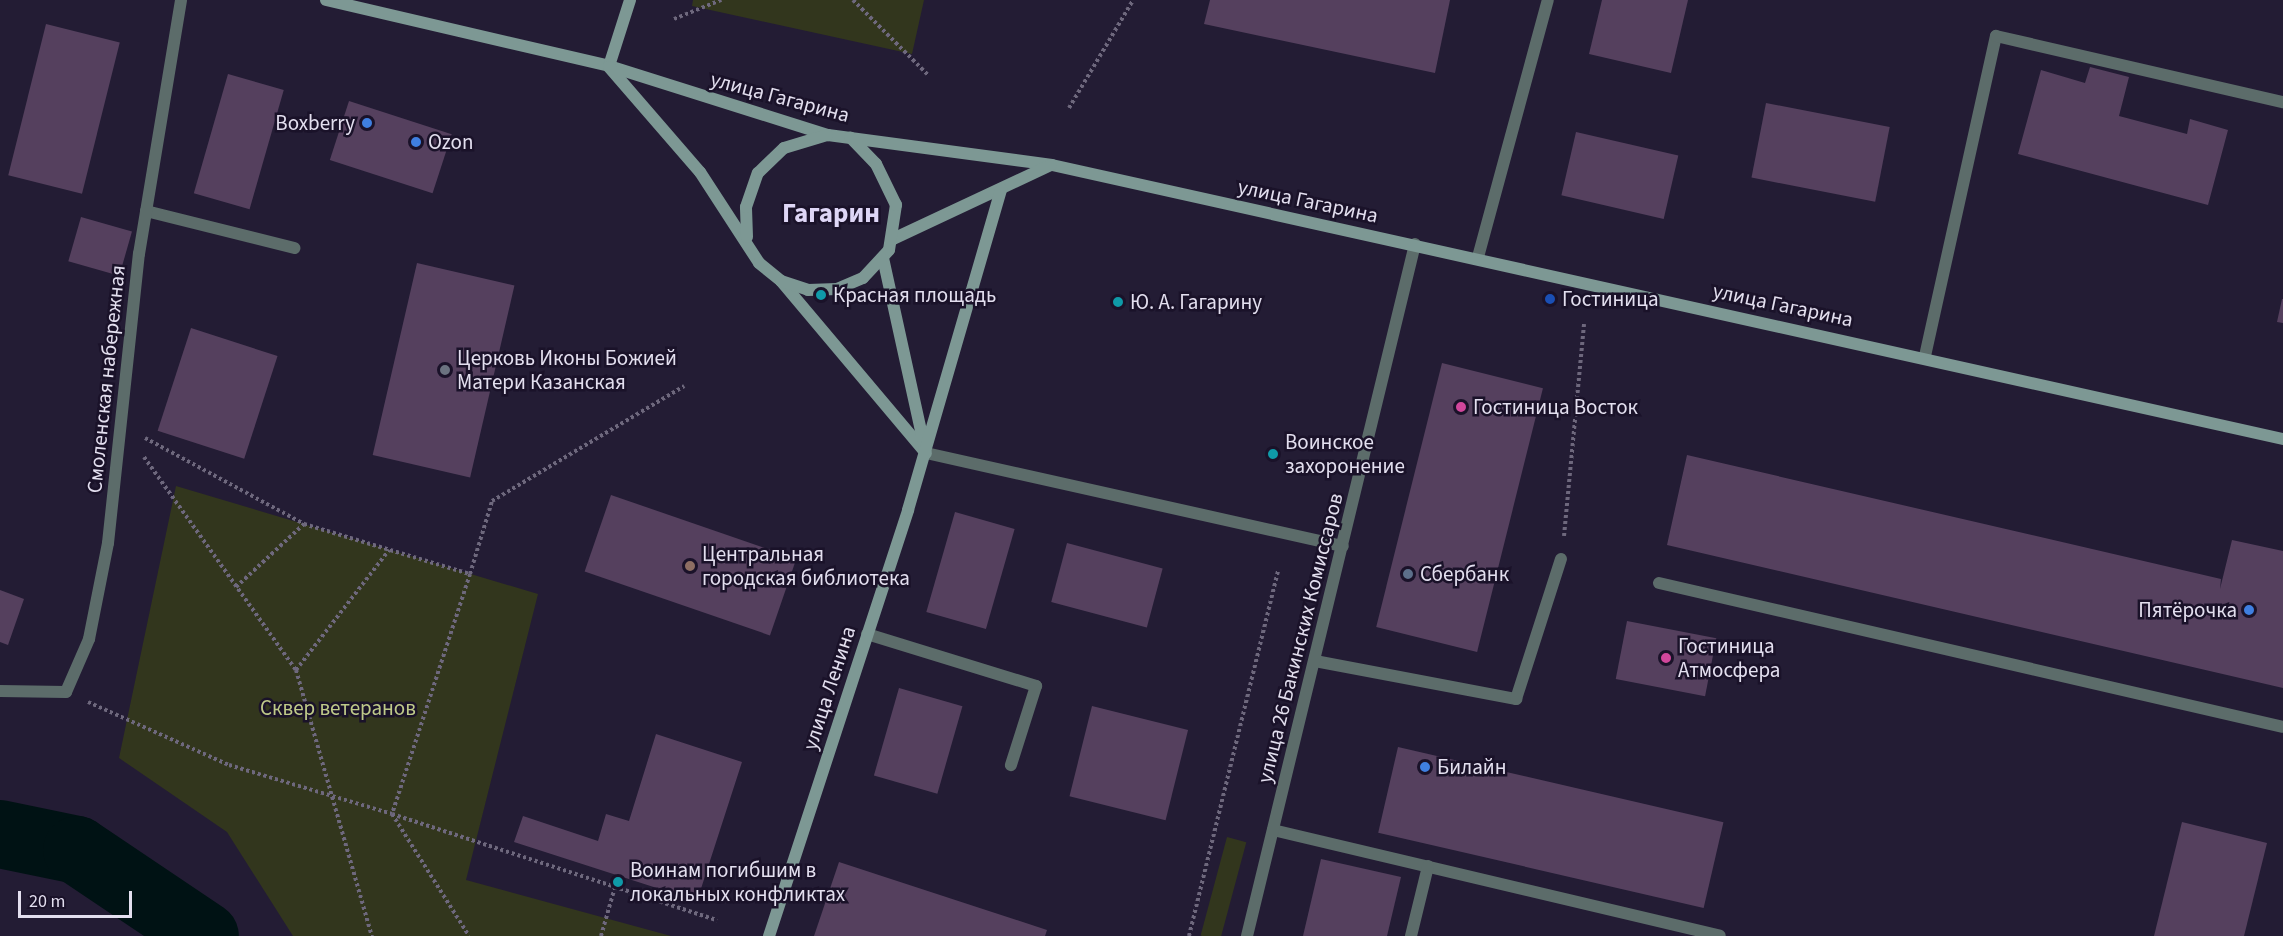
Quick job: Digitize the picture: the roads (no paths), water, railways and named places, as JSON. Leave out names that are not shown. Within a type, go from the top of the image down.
[{"type":"main road","name":"улица Гагарина","points":[[326,0],[609,66],[828,135],[1052,165],[1925,356],[2283,439]]},
{"type":"main road","points":[[630,0],[609,66],[700,172],[747,238],[759,263],[782,281],[926,453]]},
{"type":"main road","points":[[747,238],[746,207],[758,173],[784,148],[828,135]]},
{"type":"main road","points":[[782,281],[808,290],[837,289],[863,278],[883,258],[893,239],[896,205],[888,184],[850,137]]},
{"type":"main road","points":[[893,239],[1052,165]]},
{"type":"main road","name":"улица Ленина","points":[[768,936],[926,453],[1001,189]]},
{"type":"main road","points":[[883,258],[926,453]]},
{"type":"street","name":"Смоленская набережная","points":[[0,691],[66,692],[89,639],[108,543],[146,211],[181,0]]},
{"type":"street","points":[[1478,258],[1548,0]]},
{"type":"street","points":[[1925,356],[1996,36],[2283,102]]},
{"type":"street","points":[[146,211],[294,248]]},
{"type":"street","name":"улица 26 Бакинских Комиссаров","points":[[1247,936],[1415,244]]},
{"type":"street","points":[[926,453],[1343,546]]},
{"type":"street","points":[[1315,661],[1516,699],[1561,560]]},
{"type":"street","points":[[1659,583],[2283,727]]},
{"type":"street","points":[[867,634],[1036,686],[1011,765]]},
{"type":"street","points":[[1273,830],[1720,936]]},
{"type":"street","points":[[1412,936],[1428,866]]},
{"type":"waterway","points":[[0,834],[77,850],[205,936]]},
{"type":"place","name":"Boxberry","points":[[367,123]]},
{"type":"place","name":"Ozon","points":[[416,142]]},
{"type":"place","name":"Красная площадь","points":[[821,295]]},
{"type":"place","name":"Гостиница","points":[[1550,299]]},
{"type":"place","name":"Ю. А. Гагарину","points":[[1118,302]]},
{"type":"place","name":"Церковь Иконы Божией Матери Казанская","points":[[445,370]]},
{"type":"place","name":"Гостиница Восток","points":[[1461,407]]},
{"type":"place","name":"Воинское захоронение","points":[[1273,454]]},
{"type":"place","name":"Центральная городская библиотека","points":[[690,566]]},
{"type":"place","name":"Сбербанк","points":[[1408,574]]},
{"type":"place","name":"Пятёрочка","points":[[2249,610]]},
{"type":"place","name":"Гостиница Атмосфера","points":[[1666,658]]},
{"type":"place","name":"Билайн","points":[[1425,767]]},
{"type":"place","name":"Воинам погибшим в локальных конфликтах","points":[[618,882]]},
{"type":"district","name":"Гагарин","points":[[831,214]]},
{"type":"park label","name":"Сквер ветеранов","points":[[338,708]]}]
